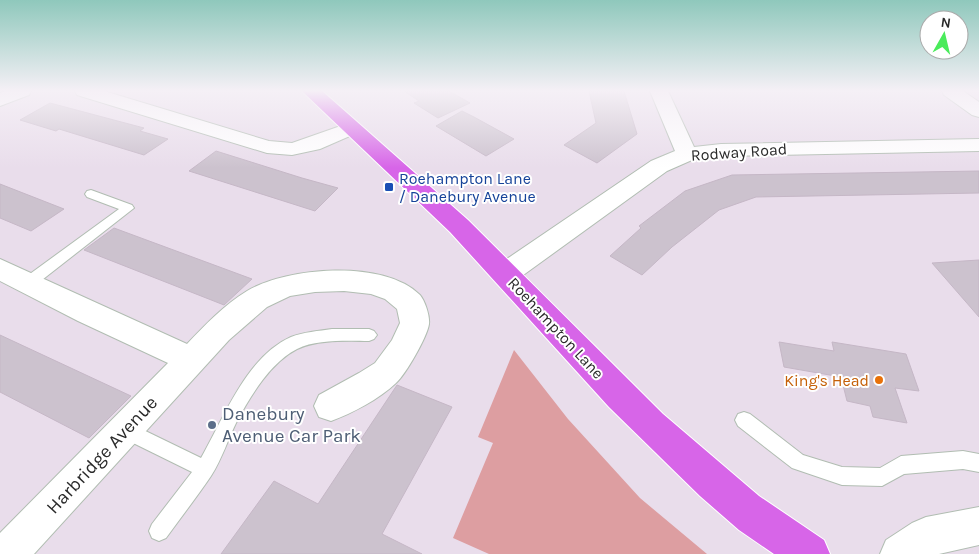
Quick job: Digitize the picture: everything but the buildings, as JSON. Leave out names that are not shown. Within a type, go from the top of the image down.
[{"type":"highway","name":"Roehampton Lane","points":[[340,117],[427,195],[505,274],[571,346],[668,444],[746,511],[810,554]]},
{"type":"street","points":[[168,117],[267,147],[292,149],[312,144],[352,128]]},
{"type":"street","points":[[670,117],[687,154]]},
{"type":"street","name":"Rodway Road","points":[[505,274],[659,166],[687,154],[769,148],[979,145]]},
{"type":"street","points":[[0,269],[88,313],[192,360]]},
{"type":"street","name":"Harbridge Avenue","points":[[10,549],[242,309],[270,291],[288,285],[323,280],[352,281],[398,292],[410,301],[414,310],[414,325],[409,339],[384,374],[331,406]]},
{"type":"street","points":[[900,554],[926,537],[979,526]]},
{"type":"lane","points":[[28,283],[128,208],[91,194]]},
{"type":"lane","points":[[159,531],[205,469],[248,388],[278,353],[296,342],[332,335],[368,335]]},
{"type":"lane","points":[[744,420],[798,462],[842,476],[882,477],[901,465],[963,460],[979,463]]},
{"type":"lane","points":[[124,430],[205,469]]},
{"type":"shaded area","points":[[514,350],[568,419],[640,498],[707,554],[489,554],[453,538],[493,443],[478,437]]},
{"type":"place","name":"Roehampton Lane / Danebury Avenue","points":[[389,187]]},
{"type":"place","name":"King's Head","points":[[879,380]]},
{"type":"place","name":"Danebury Avenue Car Park","points":[[212,425]]}]
